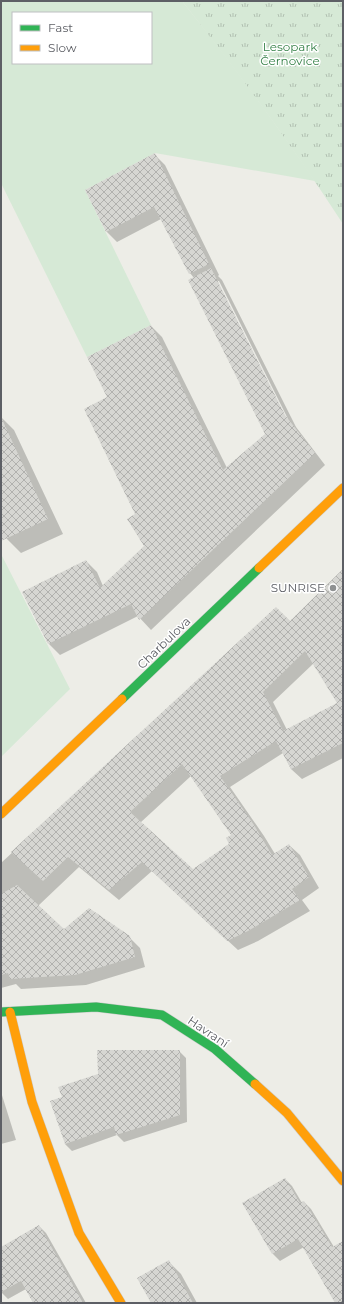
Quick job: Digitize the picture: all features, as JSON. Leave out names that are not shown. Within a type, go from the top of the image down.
[{"type":"street","name":"Charbulova","points":[[1,814],[343,488]]},
{"type":"street","name":"Havraní","points":[[121,1303],[80,1233],[32,1102],[5,1012],[96,1007],[162,1015],[215,1049],[287,1113],[343,1181]]},
{"type":"green space","points":[[1,1],[182,1],[217,45],[315,181],[155,153],[85,190],[151,325],[87,357],[1,183]]},
{"type":"green space","name":"Lesopark Černovice","points":[[182,1],[343,1],[343,224],[265,111]]},
{"type":"green space","points":[[1,554],[70,689],[1,757]]},
{"type":"building","points":[[155,153],[209,264],[189,274],[154,207],[106,232],[85,190]]},
{"type":"building","points":[[211,268],[285,415],[315,453],[139,620],[131,604],[48,644],[22,592],[86,560],[100,588],[144,546],[127,519],[135,514],[84,409],[107,397],[87,357],[151,325],[223,470],[265,434],[188,280]]},
{"type":"building","points":[[1,417],[48,519],[1,541]]},
{"type":"building","points":[[343,569],[343,743],[291,769],[276,741],[220,776],[254,825],[272,855],[289,844],[309,877],[292,889],[300,900],[248,931],[227,941],[142,862],[109,890],[68,857],[43,881],[11,852],[276,607],[290,621]],"holes":[[[305,651],[337,703],[283,731],[263,692]],[[182,764],[231,835],[226,838],[229,844],[193,869],[130,812]]]},
{"type":"building","points":[[17,885],[64,929],[89,908],[130,936],[135,957],[75,975],[10,979],[8,973],[1,975],[1,894]]},
{"type":"building","points":[[97,1050],[180,1050],[180,1115],[116,1135],[114,1127],[65,1144],[50,1101],[62,1097],[58,1087],[98,1074]]},
{"type":"building","points":[[285,1178],[300,1203],[304,1201],[332,1247],[343,1241],[343,1303],[335,1303],[298,1239],[272,1254],[242,1203]]},
{"type":"building","points":[[39,1225],[83,1303],[33,1303],[21,1281],[1,1292],[1,1247]]},
{"type":"building","points":[[169,1260],[193,1303],[151,1303],[137,1278]]},
{"type":"traffic: fast","points":[[122,699],[259,568]]},
{"type":"traffic: fast","points":[[1,1012],[96,1007],[162,1015],[215,1049],[255,1084]]},
{"type":"traffic: slow","points":[[259,568],[343,488]]},
{"type":"traffic: slow","points":[[1,814],[122,699]]},
{"type":"traffic: slow","points":[[10,1012],[32,1102],[79,1233],[121,1303]]},
{"type":"traffic: slow","points":[[255,1084],[287,1113],[343,1181]]},
{"type":"place","name":"SUNRISE","points":[[333,588]]}]
